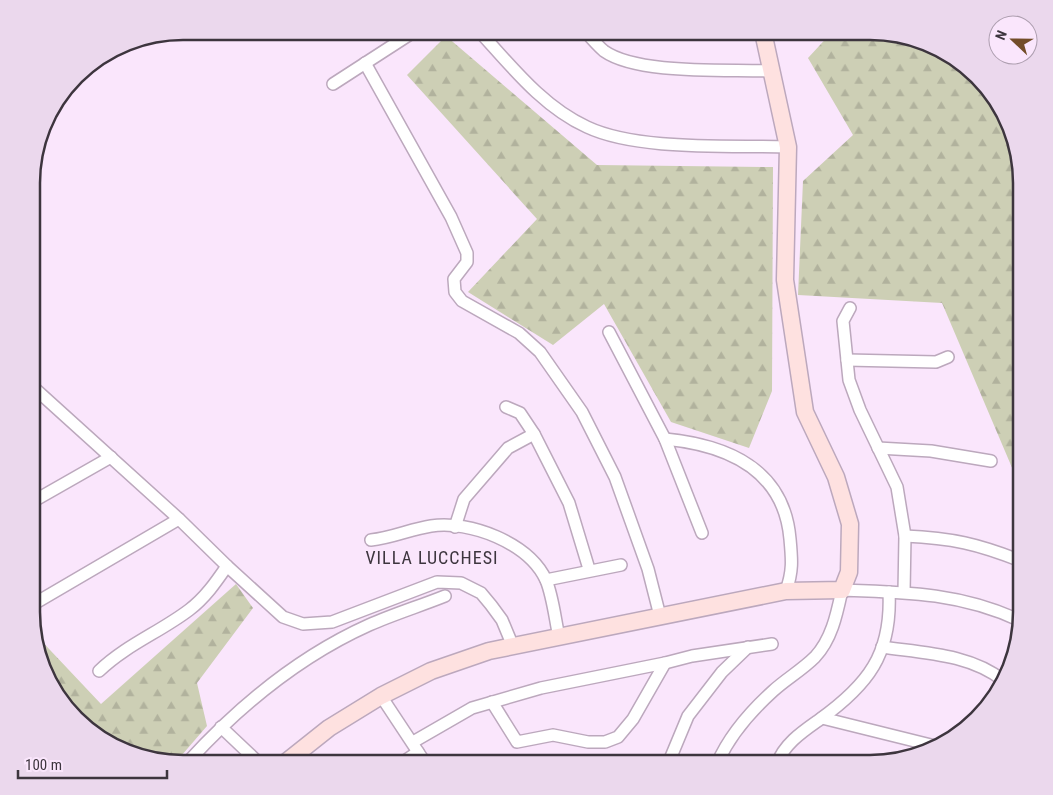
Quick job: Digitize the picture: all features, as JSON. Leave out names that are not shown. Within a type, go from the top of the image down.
[{"type":"street","points":[[333,84],[401,40]]},
{"type":"street","points":[[487,40],[528,84],[558,109],[587,128],[628,140],[788,147]]},
{"type":"street","points":[[594,40],[604,51],[623,60],[648,67],[770,71]]},
{"type":"street","points":[[721,755],[747,717],[773,691],[816,656],[834,625],[842,590],[849,572],[850,524],[836,478],[805,412],[785,280],[788,147],[764,40]]},
{"type":"street","points":[[365,63],[451,217],[468,253],[467,262],[454,279],[454,292],[462,301],[511,328],[540,352],[582,412],[615,477],[648,569],[660,616]]},
{"type":"street","points":[[850,308],[843,321],[849,380],[897,487],[905,536],[904,592]]},
{"type":"street","points":[[609,332],[665,439],[702,533]]},
{"type":"street","points":[[847,360],[936,362],[948,357]]},
{"type":"street","points":[[40,399],[111,457],[284,617],[303,624],[332,622],[437,582],[461,583],[481,593],[502,620],[512,644]]},
{"type":"street","points":[[506,407],[520,413],[534,434],[569,503],[589,569]]},
{"type":"street","points":[[456,527],[464,499],[508,448],[534,434]]},
{"type":"street","points":[[665,439],[696,442],[726,452],[769,482],[788,520],[793,571],[786,591]]},
{"type":"street","points":[[878,448],[931,451],[991,461]]},
{"type":"street","points":[[40,497],[111,457]]},
{"type":"street","points":[[40,600],[179,519]]},
{"type":"street","points":[[371,540],[389,538],[432,526],[476,528],[503,539],[527,557],[546,580],[559,637]]},
{"type":"street","points":[[905,536],[946,538],[984,546],[1013,557]]},
{"type":"street","points":[[546,580],[589,569],[621,565]]},
{"type":"street","points":[[99,671],[115,656],[189,610],[208,592],[227,566]]},
{"type":"street","points":[[297,755],[329,728],[381,696],[431,671],[512,644],[559,637],[786,591],[842,590],[927,593],[998,610],[1013,617]]},
{"type":"street","points":[[782,755],[786,746],[822,718],[866,678],[882,648],[890,618],[888,592]]},
{"type":"street","points":[[196,755],[221,726],[297,665],[369,625],[445,596]]},
{"type":"street","points":[[408,755],[416,747],[472,708],[541,688],[666,664],[692,656],[772,644]]},
{"type":"street","points":[[672,755],[688,716],[722,672],[748,647]]},
{"type":"street","points":[[882,648],[956,658],[993,672],[998,676]]},
{"type":"street","points":[[492,702],[517,742],[553,736],[588,742],[604,742],[618,737],[633,719],[666,664]]},
{"type":"street","points":[[381,696],[421,755]]},
{"type":"street","points":[[822,718],[927,743]]},
{"type":"street","points":[[221,726],[250,755]]},
{"type":"green space","points":[[442,40],[451,40],[597,165],[773,167],[772,391],[749,448],[671,422],[604,304],[553,345],[468,292],[537,219],[407,75]]},
{"type":"green space","points":[[825,40],[879,40],[898,43],[925,51],[949,64],[978,89],[989,104],[1002,128],[1008,146],[1013,174],[1013,470],[942,303],[798,295],[803,181],[853,135],[808,58]]},
{"type":"green space","points":[[236,584],[253,608],[197,683],[207,726],[182,755],[164,754],[128,744],[111,736],[89,720],[75,706],[59,684],[44,643],[101,704]]},
{"type":"district","name":"VILLA LUCCHESI","points":[[432,557]]}]
